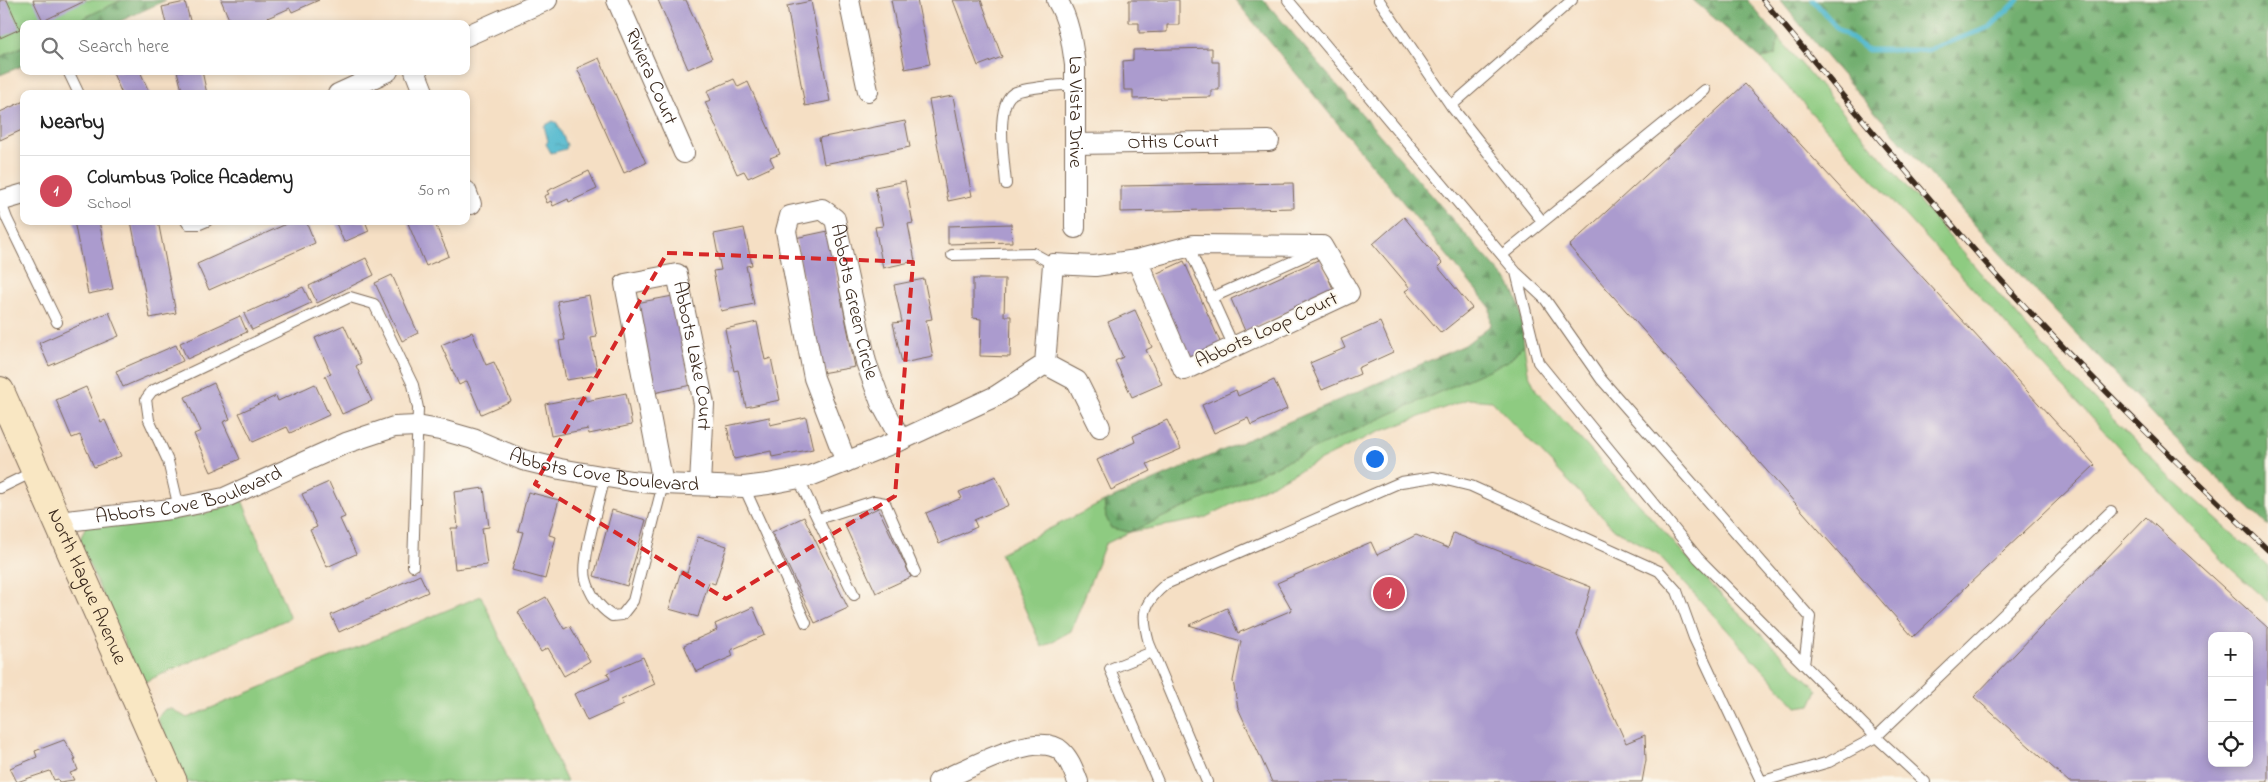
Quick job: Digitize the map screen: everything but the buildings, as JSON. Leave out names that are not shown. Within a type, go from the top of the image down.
[{"type":"main road","name":"North Hague Avenue","points":[[0,391],[174,782]]},
{"type":"street","points":[[470,34],[547,0]]},
{"type":"street","name":"Riviera Court","points":[[617,0],[684,153]]},
{"type":"street","points":[[849,0],[868,92]]},
{"type":"street","name":"La Vista Drive","points":[[1061,2],[1072,40],[1075,84],[1076,228]]},
{"type":"street","points":[[347,90],[379,75]]},
{"type":"street","points":[[417,75],[422,90]]},
{"type":"street","name":"Ottis Court","points":[[1076,144],[1269,141]]},
{"type":"street","points":[[0,200],[20,195]]},
{"type":"street","name":"Abbots Green Circle","points":[[846,462],[814,378],[786,231],[790,216],[822,209],[835,219],[866,362],[881,403],[901,440]]},
{"type":"street","points":[[1100,427],[1077,381],[1045,364],[1053,264],[1095,266],[1137,260],[1188,246],[1272,245],[1323,248]]},
{"type":"street","name":"Abbots Loop Court","points":[[1137,260],[1184,370],[1349,293],[1323,248]]},
{"type":"street","name":"Abbots Lake Court","points":[[663,484],[625,284],[677,274],[704,404],[700,485]]},
{"type":"street","name":"Abbots Cove Boulevard","points":[[58,522],[179,508],[224,498],[346,443],[394,427],[417,426],[444,431],[473,439],[523,460],[560,469],[663,484],[744,487],[810,476],[901,440],[996,396],[1045,364]]},
{"type":"street","points":[[938,782],[1019,747],[1034,743],[1049,745],[1061,751],[1069,761],[1078,782]]},
{"type":"lane","points":[[1288,0],[1516,272],[1545,299],[1601,379],[1810,617],[1804,665]]},
{"type":"lane","points":[[1379,0],[1451,106],[1542,222]]},
{"type":"lane","points":[[1451,106],[1572,0]]},
{"type":"lane","points":[[70,75],[77,90]]},
{"type":"lane","points":[[1006,184],[1001,124],[1007,100],[1015,92],[1075,84]]},
{"type":"lane","points":[[1502,255],[1705,90]]},
{"type":"lane","points":[[0,200],[7,219],[23,248],[57,322]]},
{"type":"lane","points":[[1188,246],[1234,348]]},
{"type":"lane","points":[[1211,298],[1323,248]]},
{"type":"lane","points":[[952,255],[1033,253],[1053,264]]},
{"type":"lane","points":[[1516,272],[1538,362],[1698,558],[1876,737],[1925,782]]},
{"type":"lane","points":[[179,508],[168,461],[149,420],[146,399],[152,391],[350,297],[374,304],[413,384],[418,408],[413,566]]},
{"type":"lane","points":[[0,488],[35,471]]},
{"type":"lane","points":[[605,476],[586,562],[586,579],[598,606],[612,616],[622,615],[633,601],[663,484]]},
{"type":"lane","points":[[1207,782],[1152,652],[1143,622],[1149,598],[1166,584],[1401,482],[1434,477],[1471,486],[1659,571],[1677,591],[1694,638],[1760,782],[1829,762],[1876,737],[2112,511]]},
{"type":"lane","points":[[798,478],[854,595]]},
{"type":"lane","points":[[744,487],[806,623]]},
{"type":"lane","points":[[818,519],[874,501],[885,503],[915,572]]},
{"type":"lane","points":[[1152,652],[1110,669],[1158,782]]},
{"type":"highlighted area","points":[[667,253],[913,262],[895,496],[726,599],[535,484]]},
{"type":"green space","points":[[0,0],[122,0],[80,20],[20,20],[20,48],[0,57]]},
{"type":"green space","points":[[122,0],[166,0],[123,20],[80,20]]},
{"type":"green space","points":[[1235,0],[1264,0],[1510,284],[1520,307],[1524,345],[1508,361],[1130,532],[1111,528],[1106,517],[1104,502],[1465,345],[1491,325],[1490,307]]},
{"type":"green space","points":[[1693,0],[1747,0],[1778,37],[1776,54],[1762,59]]},
{"type":"green space","points":[[1780,0],[2268,0],[2268,526],[2169,432],[1997,250],[1829,60]]},
{"type":"green space","points":[[1778,37],[2057,362],[2172,479],[2268,566],[2268,602],[2228,566],[1762,59],[1776,54]]},
{"type":"green space","points":[[20,48],[20,67],[0,75],[0,57]]},
{"type":"green space","points":[[1524,345],[1528,372],[1536,390],[1722,596],[1818,690],[1811,705],[1797,707],[1658,554],[1614,529],[1492,401],[1468,399],[1371,435],[1202,519],[1130,532],[1508,361]]},
{"type":"green space","points":[[242,500],[290,618],[142,683],[79,542],[86,525],[94,522],[188,517],[210,512]]},
{"type":"green space","points":[[1104,502],[1106,517],[1111,528],[1130,532],[1105,544],[1071,631],[1042,647],[1000,553]]},
{"type":"green space","points":[[481,596],[567,782],[187,782],[157,718],[165,709],[172,709],[187,718]]},
{"type":"water","points":[[553,121],[557,123],[567,145],[566,149],[551,153],[546,144],[548,141],[544,126]]},
{"type":"waterway","points":[[1813,0],[1838,29],[1868,50],[1928,50],[1990,27],[2018,0]]},
{"type":"railway","points":[[1763,0],[1857,113],[2018,299],[2141,426],[2268,550]]},
{"type":"place","name":"Columbus Police Academy","points":[[1389,593]]}]
